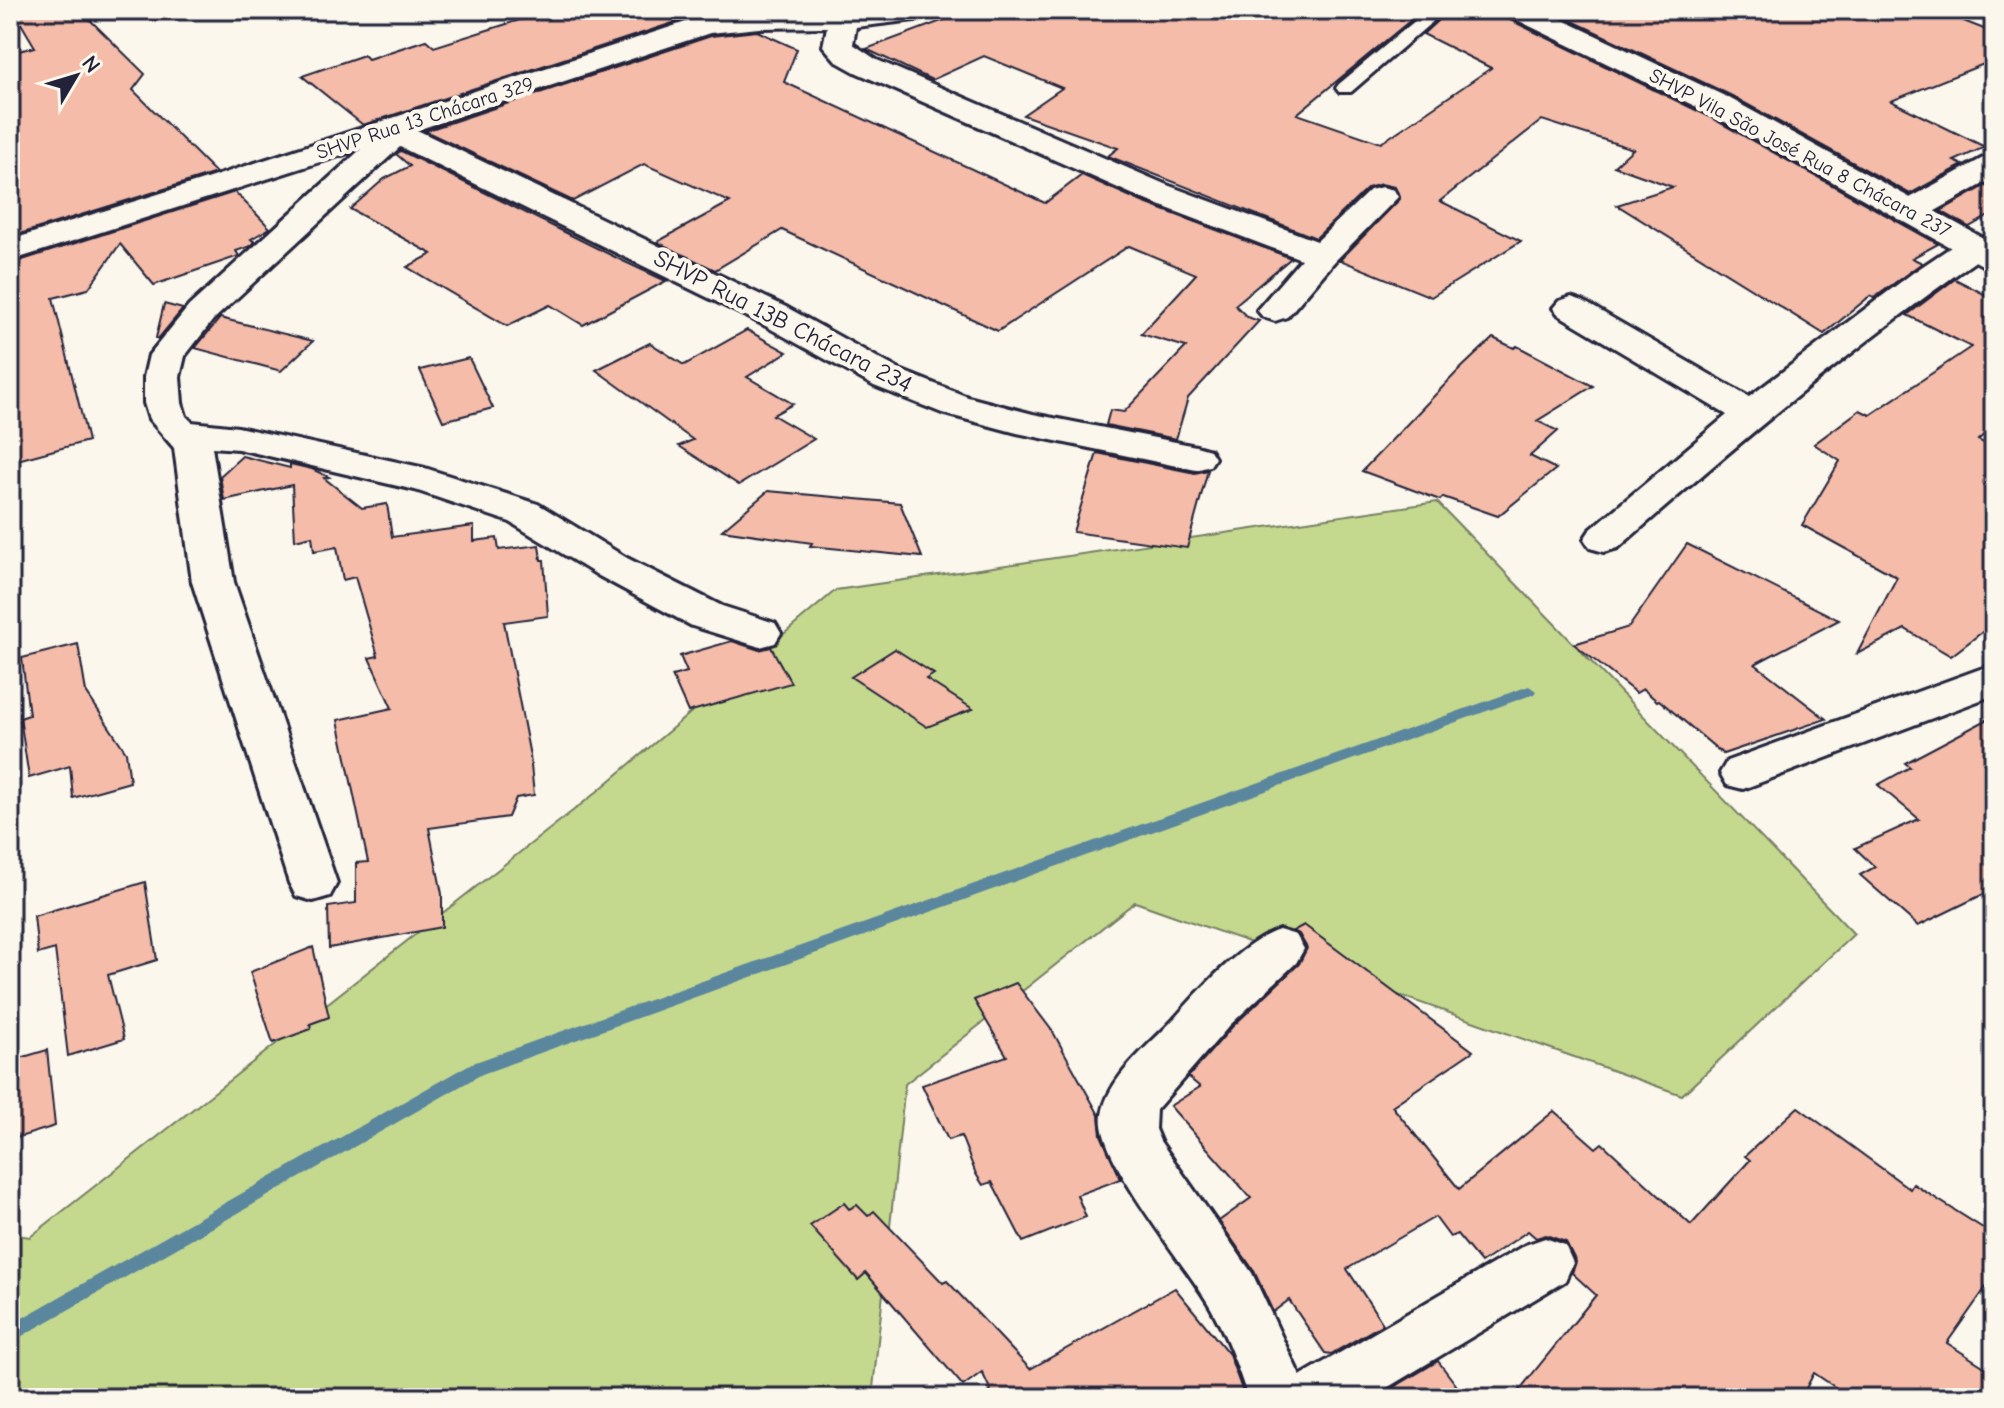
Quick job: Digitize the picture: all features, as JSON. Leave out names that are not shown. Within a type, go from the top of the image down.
[{"type":"street","name":"SHVP Rua 13 Chácara 329","points":[[10,251],[394,130],[705,25],[743,19],[845,19],[923,10]]},
{"type":"street","name":"SHVP Vila São José Rua 8 Chácara 237","points":[[1519,10],[1718,105],[1984,252]]},
{"type":"street","points":[[845,19],[838,35],[838,46],[847,56],[876,71],[1155,192],[1322,255]]},
{"type":"street","points":[[313,883],[213,582],[193,445],[168,419],[163,403],[162,377],[167,355],[201,313],[394,130]]},
{"type":"street","name":"SHVP Rua 13B Chácara 234","points":[[394,130],[760,309],[887,378],[955,405],[1030,425],[1196,458]]},
{"type":"street","points":[[1909,212],[1994,165]]},
{"type":"street","points":[[1275,310],[1322,255],[1382,197]]},
{"type":"street","points":[[1604,539],[1750,413],[1922,281],[1984,252]]},
{"type":"street","points":[[1571,308],[1750,413]]},
{"type":"street","points":[[184,433],[238,438],[425,480],[524,513],[613,567],[707,616],[760,633]]},
{"type":"street","points":[[1743,773],[1994,679]]},
{"type":"street","points":[[1278,1398],[1262,1349],[1223,1275],[1146,1163],[1130,1137],[1127,1124],[1128,1111],[1134,1098],[1212,1011],[1279,949]]},
{"type":"street","points":[[1316,1398],[1545,1263]]},
{"type":"lane","points":[[1345,88],[1438,10]]},
{"type":"green space","points":[[1437,502],[1854,934],[1682,1095],[1135,902],[905,1084],[872,1398],[10,1398],[10,1234],[30,1237],[593,795],[836,590]]},
{"type":"building","points":[[13,10],[80,10],[145,74],[133,90],[216,173],[10,237],[10,53],[35,47]]},
{"type":"building","points":[[551,10],[715,12],[694,16],[363,125],[302,76],[364,55],[368,59],[426,40],[434,47]]},
{"type":"building","points":[[971,10],[1423,10],[1297,114],[1381,143],[1491,68],[1423,34],[1449,10],[1502,10],[1508,19],[1706,115],[1938,244],[1912,258],[1922,263],[1874,298],[1870,296],[1824,334],[1617,205],[1673,187],[1614,166],[1633,149],[1542,120],[1440,201],[1521,241],[1431,297],[1340,260],[1400,199],[1395,187],[1381,184],[1368,188],[1316,238],[1108,156],[1118,148],[1023,115],[1062,88],[984,56],[932,80],[866,49]]},
{"type":"building","points":[[1549,10],[1936,10],[1994,33],[1994,60],[1891,101],[1985,147],[1954,161],[1963,165],[1910,194],[1730,95]]},
{"type":"building","points":[[757,31],[797,49],[784,82],[1045,203],[1082,175],[1142,202],[1291,258],[1235,305],[1247,317],[1259,321],[1188,398],[1176,439],[1106,425],[1110,410],[1124,412],[1186,347],[1141,334],[1196,274],[1129,246],[998,331],[782,230],[715,270],[657,242],[730,202],[644,164],[573,201],[425,131],[711,36]]},
{"type":"building","points":[[401,151],[666,281],[583,325],[550,305],[507,326],[407,267],[432,254],[350,209],[384,179],[410,166],[396,154]]},
{"type":"building","points":[[1994,181],[1994,213],[1969,227],[1941,211]]},
{"type":"building","points":[[235,192],[270,228],[251,239],[255,242],[251,246],[236,251],[239,256],[154,285],[120,244],[88,289],[53,298],[88,441],[10,462],[10,378],[20,375],[10,340],[10,264]]},
{"type":"building","points":[[1955,279],[1994,299],[1994,426],[1978,440],[1994,448],[1994,623],[1951,656],[1905,629],[1857,654],[1897,577],[1802,525],[1840,461],[1814,444],[1860,410],[1870,415],[1971,347],[1907,315]]},
{"type":"building","points":[[164,304],[183,309],[158,339],[156,338]]},
{"type":"building","points":[[220,318],[313,341],[281,371],[195,348]]},
{"type":"building","points":[[747,330],[787,352],[747,377],[793,404],[773,415],[814,439],[739,485],[679,446],[693,440],[596,370],[650,343],[684,365]]},
{"type":"building","points":[[1493,338],[1514,348],[1517,346],[1593,386],[1537,421],[1558,431],[1530,456],[1556,469],[1498,516],[1443,497],[1440,500],[1362,471],[1457,372]]},
{"type":"building","points":[[469,358],[493,408],[443,421],[420,370]]},
{"type":"building","points":[[1097,453],[1195,473],[1208,470],[1187,548],[1073,532]]},
{"type":"building","points":[[242,456],[290,468],[290,464],[312,469],[329,477],[324,478],[362,508],[387,504],[392,537],[474,526],[474,541],[497,538],[499,550],[539,545],[541,560],[544,560],[548,616],[504,622],[530,756],[534,795],[516,798],[508,817],[429,828],[442,894],[442,927],[329,948],[328,907],[356,903],[356,863],[368,862],[338,720],[392,708],[369,658],[378,656],[355,577],[343,580],[337,547],[314,551],[312,536],[295,540],[292,485],[224,500],[220,476]]},
{"type":"building","points":[[768,491],[900,503],[922,557],[810,546],[812,543],[722,530]]},
{"type":"building","points":[[1687,544],[1839,620],[1755,664],[1826,719],[1723,754],[1659,700],[1643,689],[1636,693],[1574,644],[1629,627]]},
{"type":"building","points":[[732,641],[759,650],[771,647],[791,683],[688,712],[672,676],[687,672],[680,656]]},
{"type":"building","points":[[78,644],[86,692],[126,752],[130,782],[73,798],[70,766],[29,778],[20,718],[29,715],[22,658]]},
{"type":"building","points":[[895,649],[934,674],[926,679],[973,709],[927,727],[851,677]]},
{"type":"building","points":[[1994,716],[1994,889],[1918,926],[1860,875],[1875,867],[1855,848],[1919,819],[1878,785],[1910,767],[1905,763]]},
{"type":"building","points":[[145,882],[157,960],[108,975],[124,1039],[68,1056],[55,949],[38,954],[34,916]]},
{"type":"building","points":[[1304,925],[1473,1051],[1392,1106],[1459,1189],[1554,1111],[1596,1148],[1602,1143],[1691,1225],[1750,1160],[1745,1156],[1798,1107],[1910,1189],[1913,1184],[1994,1235],[1994,1276],[1947,1343],[1994,1373],[1994,1398],[1851,1398],[1814,1373],[1801,1398],[1513,1398],[1596,1295],[1572,1273],[1576,1262],[1566,1242],[1546,1235],[1536,1238],[1528,1231],[1481,1263],[1457,1234],[1450,1237],[1435,1217],[1347,1269],[1383,1324],[1331,1354],[1325,1353],[1289,1300],[1273,1312],[1254,1271],[1219,1221],[1251,1198],[1170,1106],[1200,1087],[1188,1077],[1232,1027],[1299,964],[1307,948],[1299,934],[1293,931]]},
{"type":"building","points":[[313,947],[329,1017],[310,1024],[311,1029],[273,1043],[250,972]]},
{"type":"building","points":[[1016,983],[1053,1032],[1099,1115],[1101,1135],[1121,1179],[1077,1195],[1086,1217],[1023,1242],[992,1182],[983,1185],[976,1174],[961,1136],[948,1140],[922,1085],[1007,1056],[974,1000]]},
{"type":"building","points":[[47,1050],[55,1126],[10,1140],[10,1061]]},
{"type":"building","points":[[844,1203],[849,1209],[857,1205],[868,1216],[874,1211],[943,1283],[947,1281],[1030,1369],[1175,1288],[1229,1354],[1245,1398],[979,1398],[991,1391],[982,1372],[963,1386],[866,1273],[858,1280],[810,1226]]},
{"type":"building","points":[[1438,1361],[1466,1398],[1376,1398]]},
{"type":"waterway","points":[[10,1335],[476,1069],[1529,691]]}]
